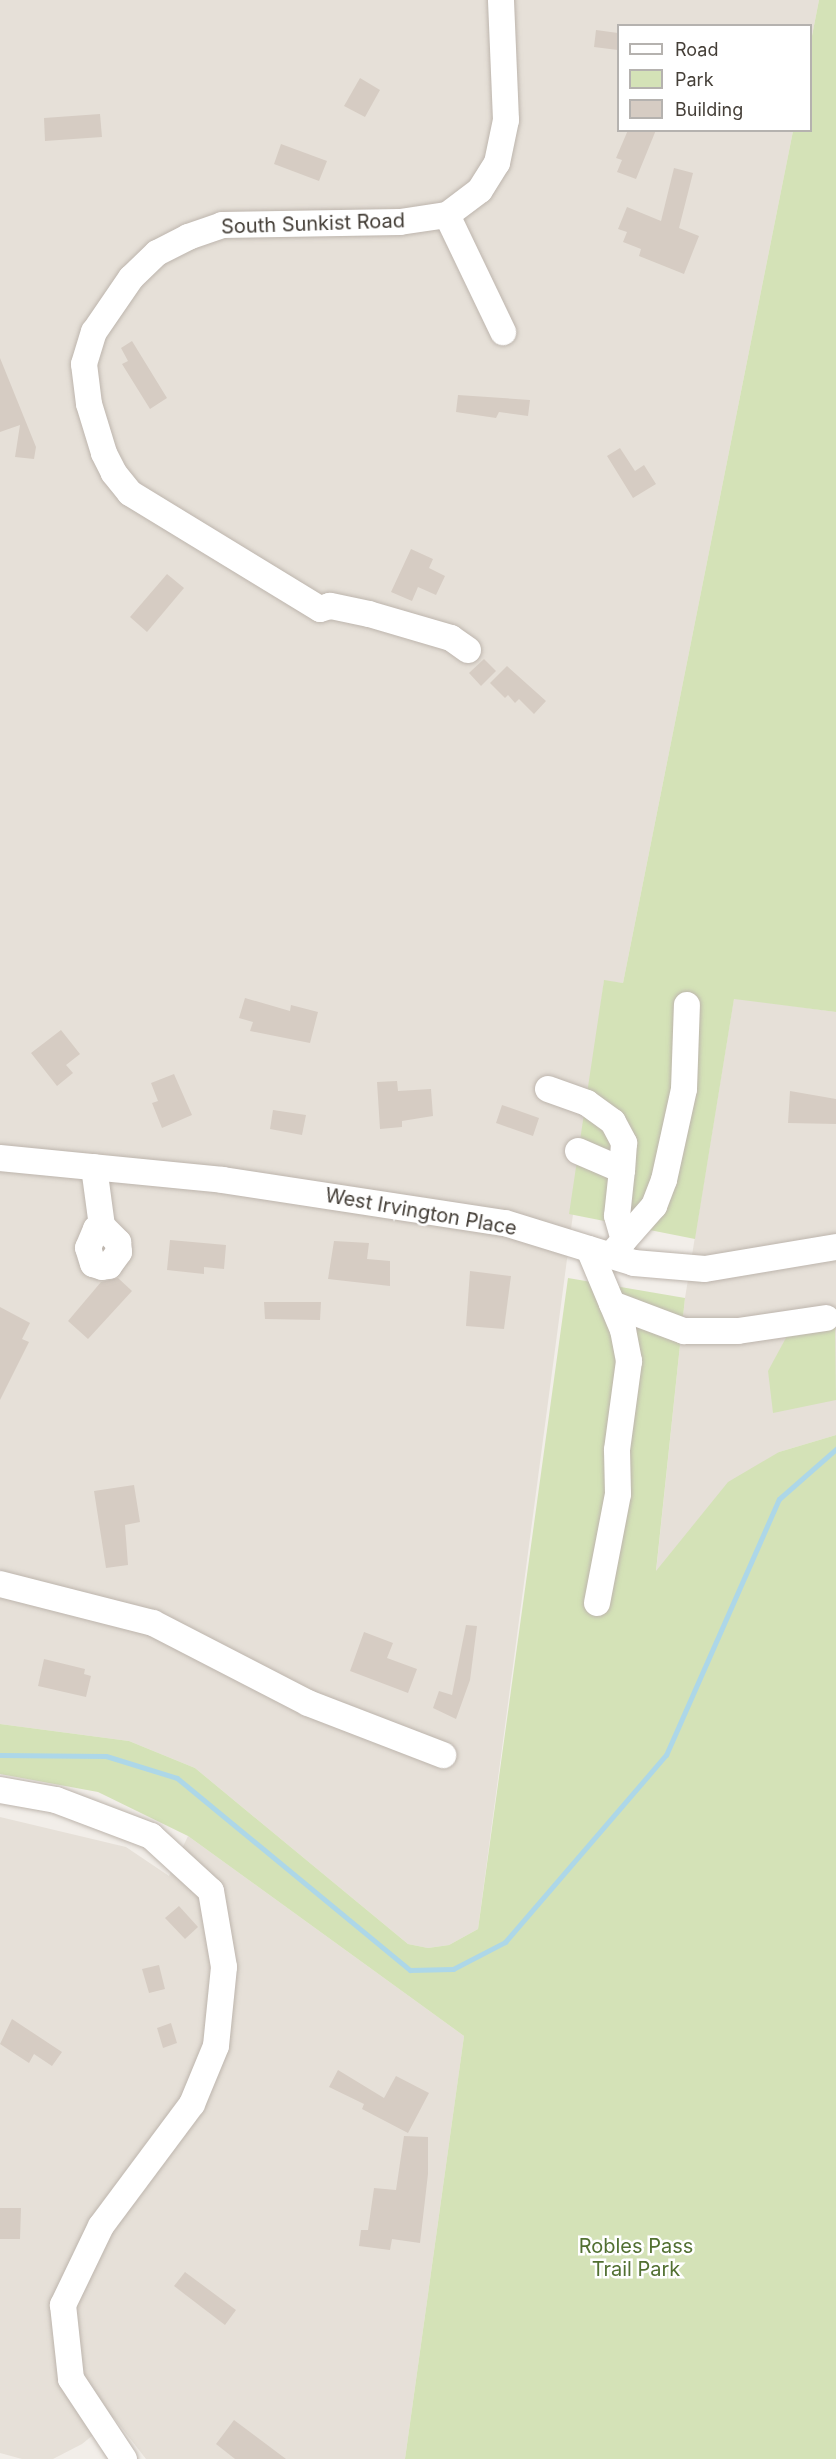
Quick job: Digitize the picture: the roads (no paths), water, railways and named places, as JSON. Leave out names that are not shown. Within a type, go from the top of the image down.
[{"type":"street","name":"South Sunkist Road","points":[[468,650],[451,638],[369,614],[330,606],[320,609],[130,493],[114,473],[104,453],[89,404],[84,364],[86,346],[131,278],[158,253],[188,237],[222,225],[400,222],[447,215],[480,190],[497,163],[506,120],[501,0]]},
{"type":"street","points":[[447,215],[503,332]]},
{"type":"street","points":[[608,1248],[654,1206],[671,1156],[684,1089],[687,1005]]},
{"type":"street","points":[[548,1089],[587,1103],[613,1122],[624,1143],[617,1216],[608,1248],[612,1304],[623,1330],[629,1381],[617,1450],[618,1494],[597,1604]]},
{"type":"street","points":[[578,1152],[622,1170]]},
{"type":"street","name":"West Irvington Place","points":[[0,1158],[223,1180],[505,1223],[608,1248],[634,1263],[705,1269],[836,1247]]},
{"type":"street","points":[[94,1167],[102,1226]]},
{"type":"street","points":[[612,1304],[684,1331],[738,1331],[826,1318]]},
{"type":"street","points":[[0,1584],[153,1623],[308,1703],[443,1755]]},
{"type":"street","points":[[0,1790],[56,1800],[151,1836],[211,1891],[213,1902],[224,1967],[216,2046],[192,2104],[101,2226],[63,2305],[71,2379],[114,2456]]},
{"type":"waterway","points":[[0,1755],[106,1756],[177,1778],[410,1970],[453,1969],[505,1942],[666,1755],[779,1499],[836,1449]]},
{"type":"park label","name":"Robles Pass Trail Park","points":[[636,2258]]}]
